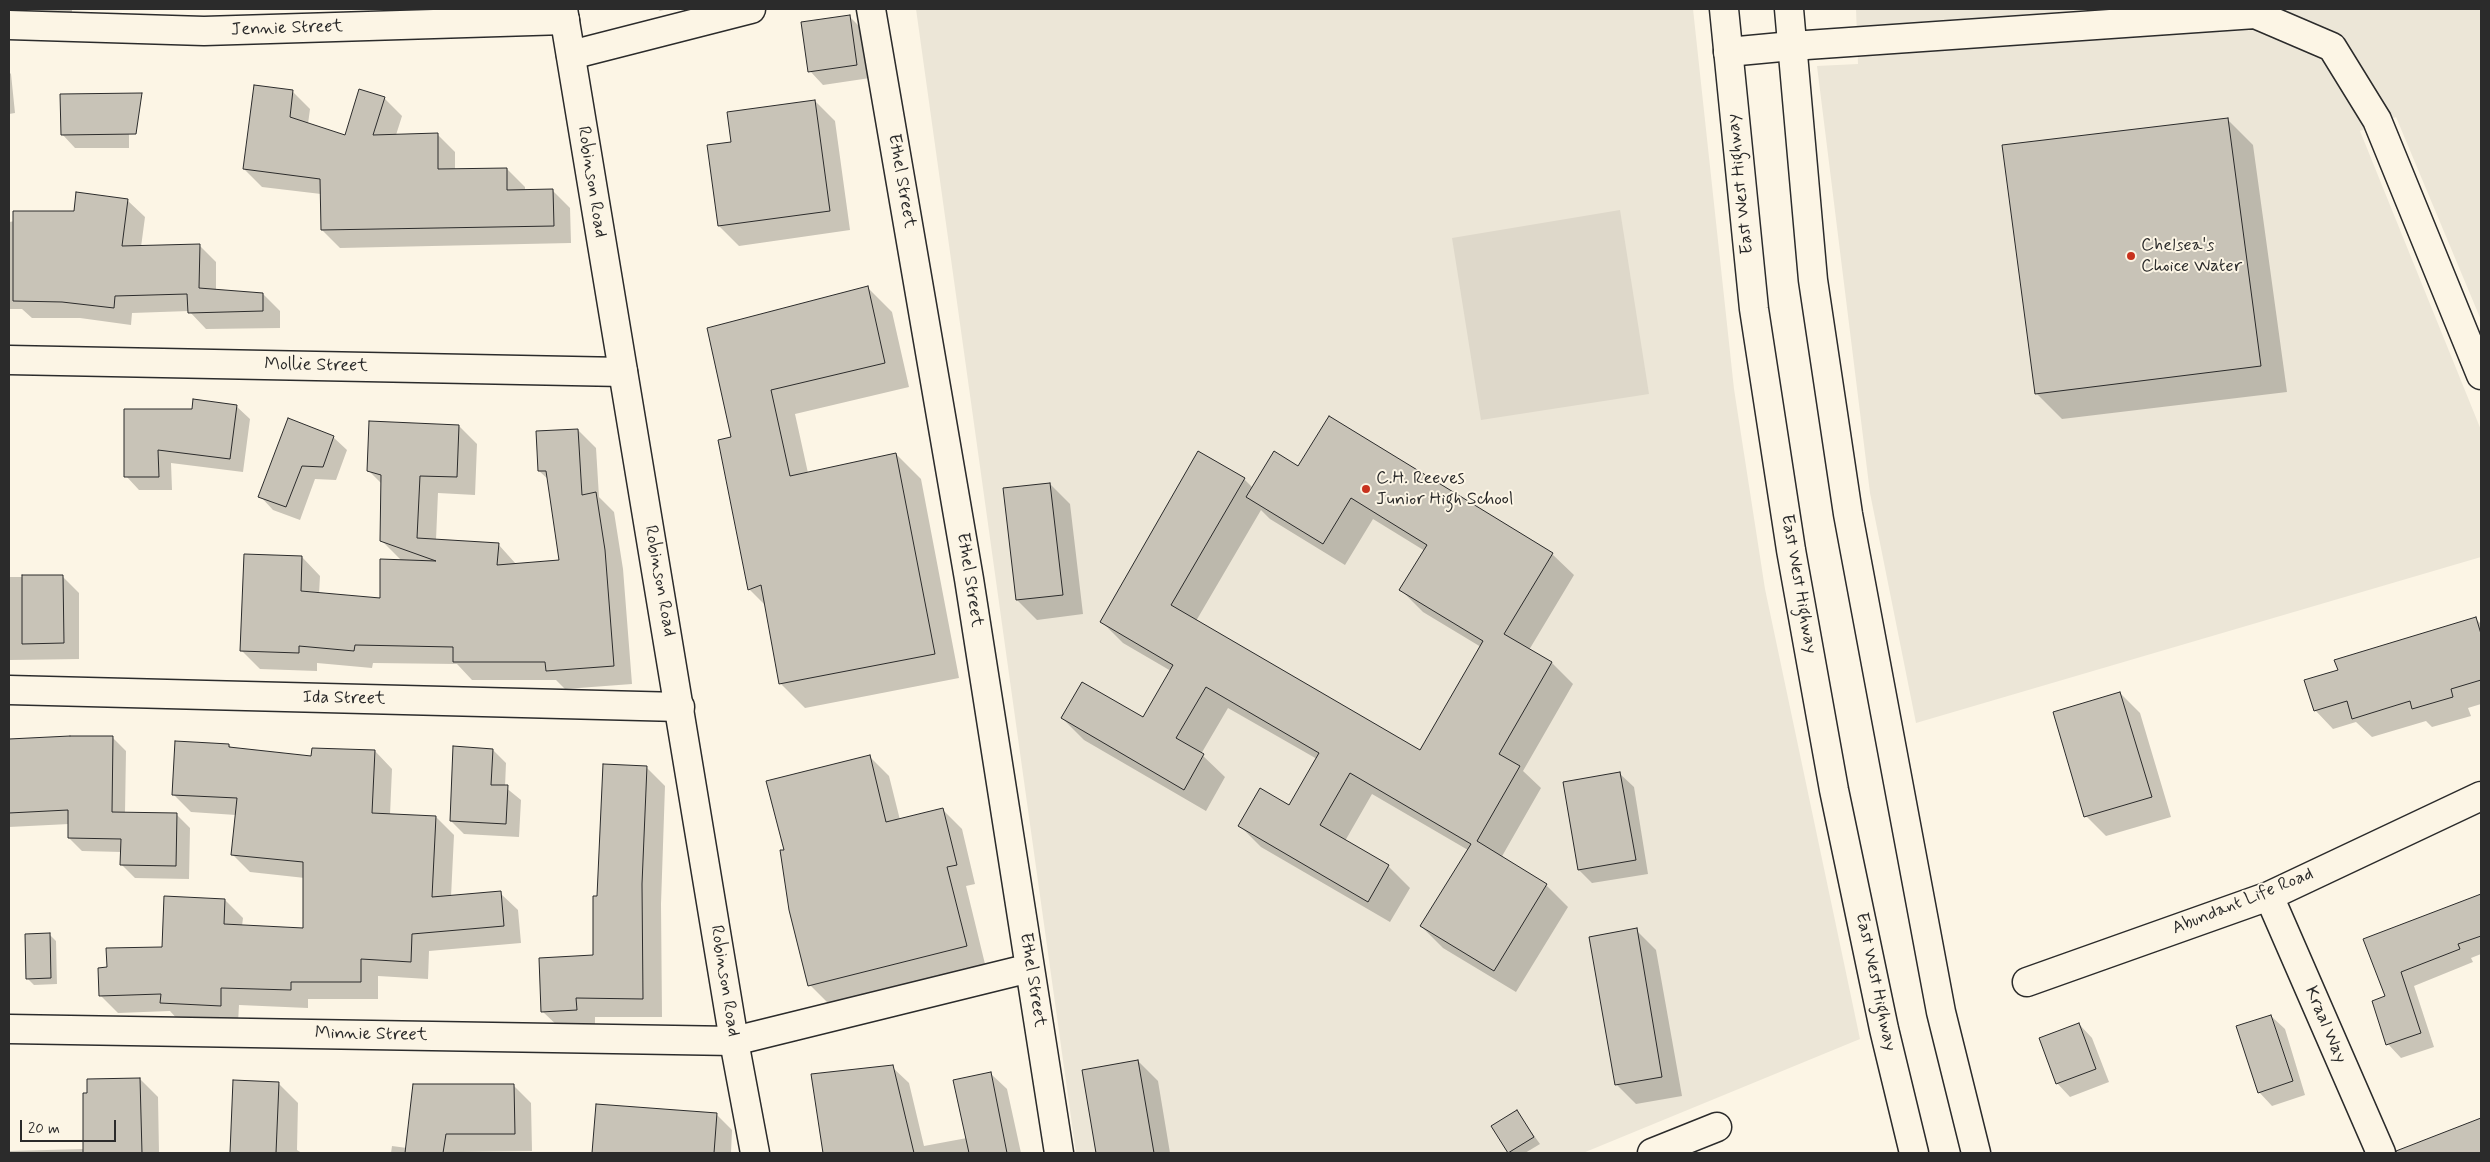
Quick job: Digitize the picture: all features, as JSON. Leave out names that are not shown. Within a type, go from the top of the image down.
[{"type":"main road","points":[[571,56],[751,9]]},
{"type":"main road","name":"Ethel Street","points":[[871,9],[968,570],[1059,1153]]},
{"type":"main road","name":"East West Highway","points":[[1724,9],[1754,309],[1791,550],[1834,790],[1884,1028],[1914,1153]]},
{"type":"main road","points":[[1789,9],[1813,280],[1848,514],[1941,1012],[1976,1153]]},
{"type":"main road","points":[[1728,52],[2255,14],[2332,47],[2377,120],[2481,375]]},
{"type":"main road","name":"Robinson Road","points":[[564,15],[734,1041],[755,1153]]},
{"type":"main road","name":"Jennie Street","points":[[9,25],[204,31],[564,15]]},
{"type":"main road","name":"Mollie Street","points":[[9,360],[623,372]]},
{"type":"main road","name":"Ida Street","points":[[9,690],[680,707]]},
{"type":"main road","name":"Abundant Life Road","points":[[2027,982],[2270,896],[2481,796]]},
{"type":"main road","name":"Kraal Way","points":[[2270,896],[2381,1153]]},
{"type":"main road","name":"Minnie Street","points":[[9,1030],[734,1041],[1030,968]]},
{"type":"main road","points":[[1652,1153],[1717,1127]]},
{"type":"shaded area","name":"C.H. Reeves Junior High School","points":[[916,9],[1693,9],[1734,389],[1765,589],[1860,1039],[1583,1153],[1076,1153]]},
{"type":"shaded area","name":"Chelsea's Choice Water","points":[[1856,9],[2481,9],[2481,320],[2396,117],[2360,131],[2481,430],[2481,557],[1916,723],[1870,493],[1817,66],[1858,64]]},
{"type":"shaded area","points":[[1620,210],[1649,394],[1481,420],[1452,238]]},
{"type":"building","points":[[850,15],[857,65],[808,72],[801,22]]},
{"type":"building","points":[[254,85],[293,90],[290,117],[345,135],[359,89],[385,97],[373,135],[438,133],[438,169],[507,168],[507,190],[553,189],[554,226],[321,230],[320,179],[243,169]]},
{"type":"building","points":[[142,93],[136,134],[61,135],[60,94]]},
{"type":"building","points":[[815,100],[830,211],[718,226],[707,145],[731,142],[727,112]]},
{"type":"building","name":"Chelsea's Choice Water","points":[[2228,118],[2261,366],[2035,394],[2002,145]]},
{"type":"building","points":[[76,192],[128,199],[122,246],[200,244],[199,288],[263,293],[263,311],[188,313],[187,294],[115,296],[114,308],[62,302],[13,301],[13,211],[74,211]]},
{"type":"building","points":[[868,286],[885,363],[771,390],[790,476],[896,453],[935,654],[779,684],[761,585],[748,590],[718,440],[731,437],[707,328]]},
{"type":"building","points":[[193,399],[237,405],[230,459],[158,450],[159,477],[124,477],[124,409],[192,409]]},
{"type":"building","points":[[1329,416],[1553,553],[1504,634],[1552,662],[1499,754],[1520,766],[1477,841],[1547,884],[1494,971],[1420,926],[1471,844],[1350,773],[1320,825],[1389,865],[1368,902],[1238,826],[1260,788],[1289,805],[1319,753],[1206,687],[1176,738],[1204,754],[1184,790],[1061,718],[1082,682],[1143,717],[1173,665],[1100,622],[1198,451],[1245,478],[1171,605],[1420,750],[1483,641],[1399,590],[1427,545],[1351,498],[1323,544],[1246,497],[1274,451],[1298,466]]},
{"type":"building","points":[[288,418],[334,436],[323,467],[302,466],[286,507],[258,497]]},
{"type":"building","points":[[369,421],[459,425],[457,477],[420,476],[417,538],[499,543],[497,565],[559,560],[546,471],[538,471],[536,431],[578,429],[582,495],[596,492],[605,550],[614,666],[546,671],[545,662],[453,662],[453,647],[355,645],[354,651],[299,646],[299,653],[240,651],[244,554],[302,556],[301,591],[380,598],[380,559],[436,561],[380,541],[381,475],[367,471]]},
{"type":"building","points":[[1050,483],[1063,595],[1016,600],[1003,488]]},
{"type":"building","points":[[22,575],[63,575],[64,643],[22,644]]},
{"type":"building","points":[[2476,617],[2481,634],[2481,680],[2451,689],[2453,697],[2412,709],[2410,701],[2352,719],[2347,701],[2314,711],[2304,680],[2338,670],[2334,660]]},
{"type":"building","points":[[2120,692],[2152,797],[2084,817],[2053,712]]},
{"type":"building","points":[[113,736],[112,812],[177,813],[176,866],[120,865],[121,839],[68,838],[68,810],[9,813],[9,739]]},
{"type":"building","points":[[175,741],[229,744],[229,747],[311,756],[312,748],[375,750],[372,813],[436,816],[432,897],[501,891],[504,926],[412,934],[411,962],[361,959],[361,982],[291,982],[291,990],[221,988],[221,1006],[160,1003],[161,994],[99,996],[98,968],[107,967],[106,948],[162,947],[164,896],[225,899],[224,924],[303,928],[303,862],[231,855],[237,798],[172,795]]},
{"type":"building","points":[[453,746],[493,749],[491,785],[508,785],[506,824],[450,821]]},
{"type":"building","points":[[870,755],[886,822],[943,808],[957,865],[947,867],[967,946],[808,986],[789,910],[780,850],[784,850],[766,781]]},
{"type":"building","points":[[603,764],[647,766],[642,884],[643,999],[576,998],[577,1010],[541,1012],[539,958],[593,955],[593,896],[597,896]]},
{"type":"building","points":[[1620,772],[1636,860],[1578,870],[1563,782]]},
{"type":"building","points":[[2481,894],[2481,936],[2458,944],[2460,949],[2401,972],[2421,1033],[2386,1045],[2372,1001],[2385,996],[2363,939]]},
{"type":"building","points":[[1637,928],[1662,1077],[1615,1085],[1589,937]]},
{"type":"building","points":[[50,933],[51,978],[26,979],[25,934]]},
{"type":"building","points":[[2271,1015],[2293,1081],[2258,1093],[2236,1026]]},
{"type":"building","points":[[2079,1023],[2096,1069],[2056,1084],[2039,1038]]},
{"type":"building","points":[[1138,1060],[1154,1153],[1096,1153],[1082,1070]]},
{"type":"building","points":[[893,1065],[914,1153],[823,1153],[811,1074]]},
{"type":"building","points":[[991,1072],[1007,1153],[969,1153],[953,1080]]},
{"type":"building","points":[[140,1078],[142,1153],[83,1153],[83,1093],[87,1093],[87,1079]]},
{"type":"building","points":[[233,1080],[279,1082],[276,1153],[230,1153]]},
{"type":"building","points":[[413,1084],[514,1084],[515,1134],[446,1134],[443,1153],[405,1153]]},
{"type":"building","points":[[596,1104],[717,1113],[714,1153],[592,1153]]},
{"type":"building","points":[[1517,1110],[1534,1137],[1508,1153],[1491,1126]]},
{"type":"building","points":[[2481,1118],[2481,1153],[2396,1153],[2396,1151]]},
{"type":"place","name":"Chelsea's Choice Water","points":[[2131,256]]},
{"type":"place","name":"C.H. Reeves Junior High School","points":[[1366,489]]}]
